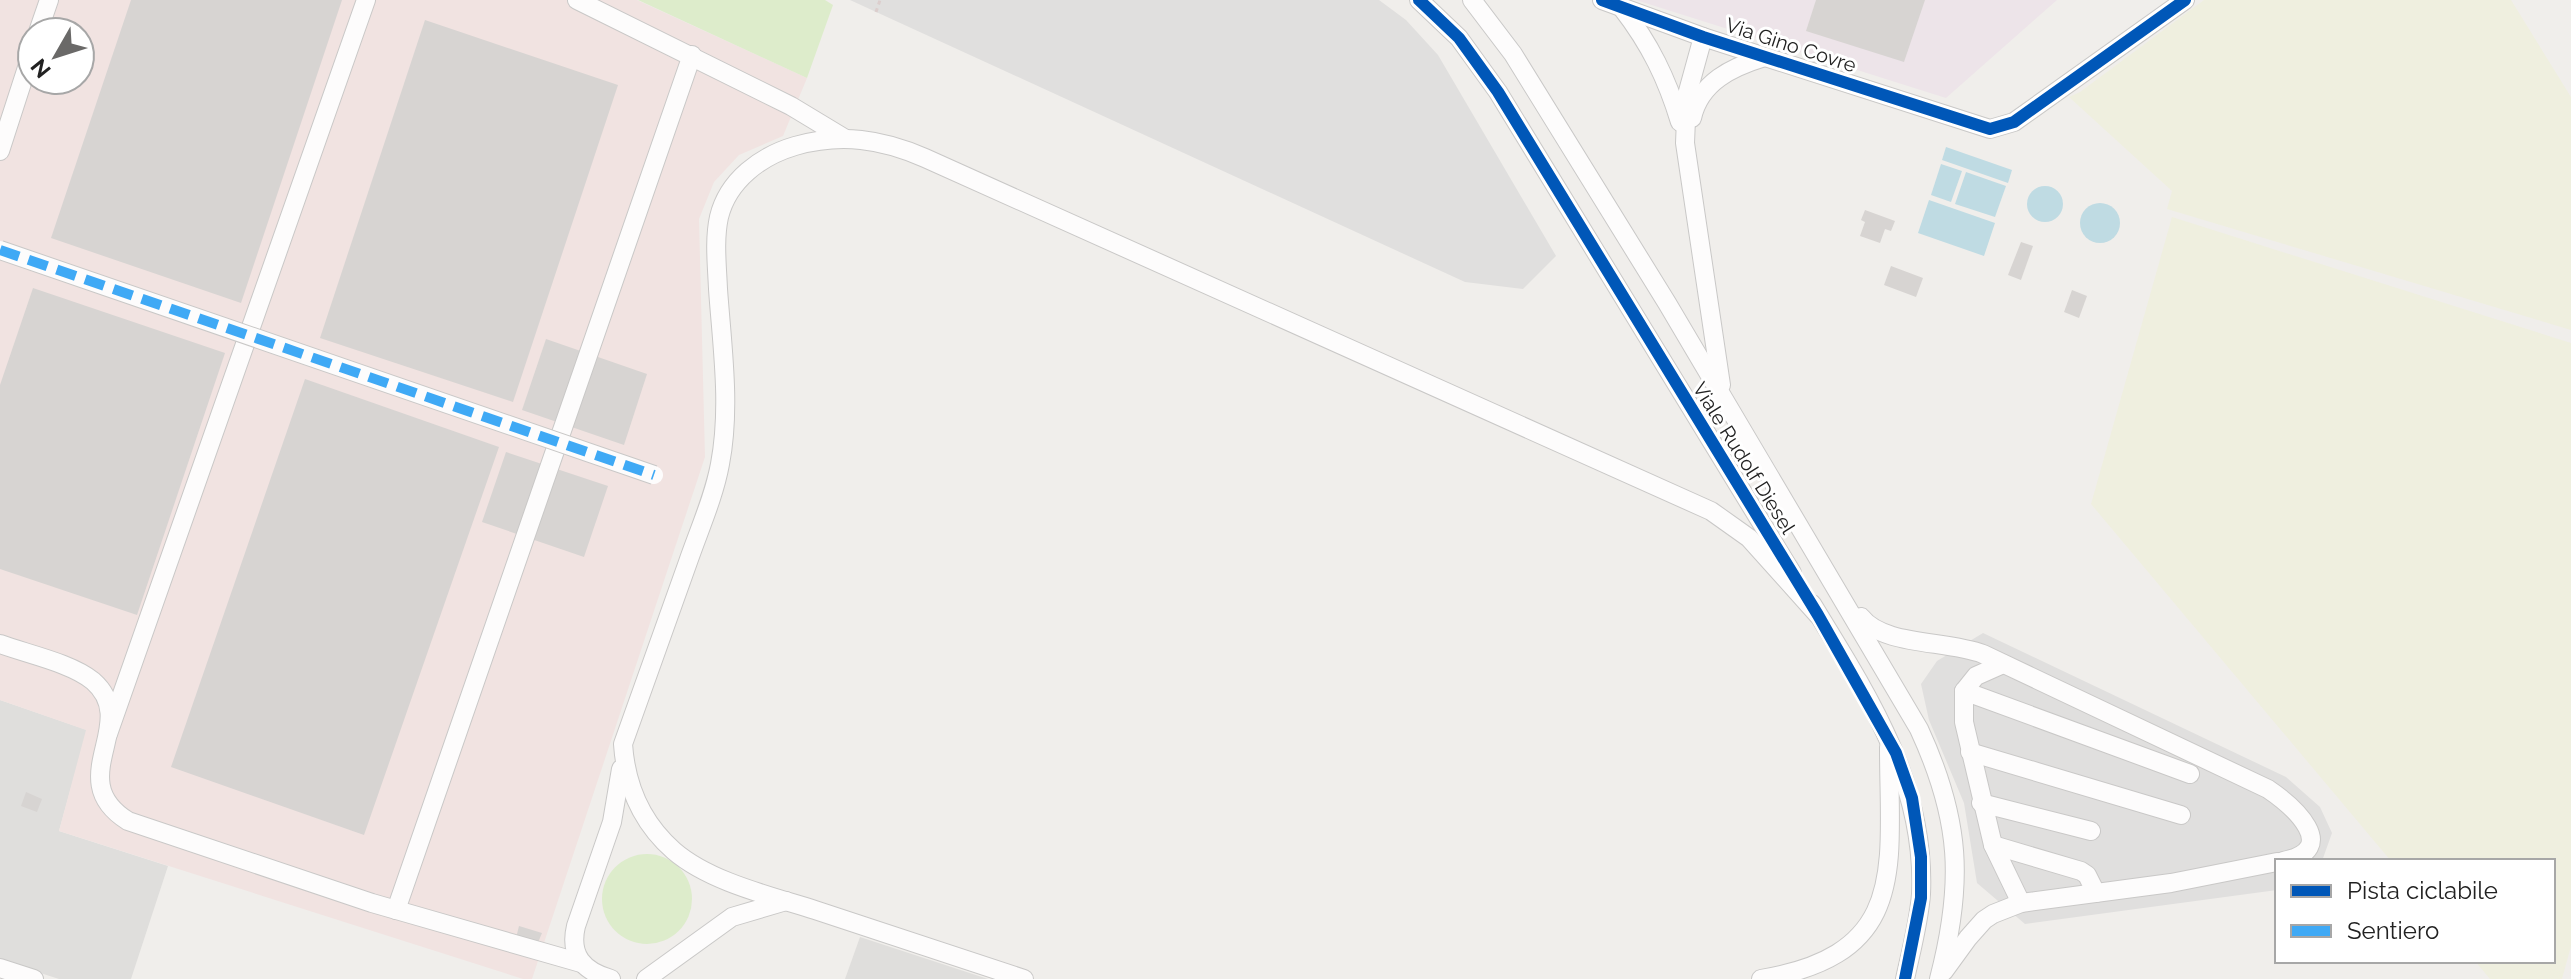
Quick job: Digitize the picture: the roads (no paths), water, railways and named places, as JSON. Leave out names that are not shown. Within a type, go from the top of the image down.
[{"type":"street","points":[[366,0],[108,734],[100,766],[100,788],[111,806],[128,821],[396,910],[581,963]]},
{"type":"street","points":[[577,0],[791,106],[844,138]]},
{"type":"street","name":"Viale Rudolf Diesel","points":[[1419,0],[1459,38],[1498,92],[1818,615],[1889,740],[1912,798],[1921,857],[1921,898],[1905,979]]},
{"type":"street","name":"Viale Rudolf Diesel","points":[[1472,0],[1518,60],[1722,395],[1919,729],[1948,805],[1955,842],[1955,886],[1940,978]]},
{"type":"street","name":"Via Gino Covre","points":[[1602,0],[1703,37],[1983,128],[1997,129],[2007,126],[2185,0]]},
{"type":"street","points":[[1622,8],[1649,45],[1661,68],[1671,91],[1685,143],[1722,395]]},
{"type":"street","points":[[1685,143],[1685,102],[1703,37]]},
{"type":"street","points":[[396,910],[692,55]]},
{"type":"street","points":[[1685,143],[1694,106],[1706,88],[1731,70],[1765,57]]},
{"type":"street","points":[[0,151],[18,96]]},
{"type":"street","points":[[611,979],[588,970],[581,963],[574,951],[574,933],[615,809],[623,744],[720,467],[725,414],[716,246],[720,214],[734,186],[760,161],[781,150],[844,138],[875,141],[907,150],[1711,511],[1749,538],[1818,615]]},
{"type":"street","points":[[0,250],[654,475]]},
{"type":"street","points":[[1835,584],[1866,624],[1881,634],[1959,646],[2276,794],[2303,818],[2311,837],[2309,847],[2300,856],[2290,859]]},
{"type":"street","points":[[0,644],[74,670],[94,682],[108,701],[108,734]]},
{"type":"street","points":[[2003,664],[1976,676],[1964,691],[1964,722],[1993,845],[2021,903]]},
{"type":"street","points":[[1964,691],[2190,774]]},
{"type":"street","points":[[1761,979],[1795,972],[1825,959],[1856,939],[1879,909],[1888,875],[1889,740]]},
{"type":"street","points":[[623,744],[625,767],[634,798],[659,835],[674,851],[714,875],[1024,979]]},
{"type":"street","points":[[1970,752],[2181,815]]},
{"type":"street","points":[[1981,803],[2091,831]]},
{"type":"street","points":[[1993,845],[2081,871],[2087,875],[2096,893]]},
{"type":"street","points":[[1940,978],[1976,928],[1993,914],[2021,903],[2171,883],[2275,862]]},
{"type":"street","points":[[646,979],[732,917],[786,901]]},
{"type":"street","points":[[8,972],[34,979]]},
{"type":"water","points":[[1946,147],[2012,170],[2008,183],[1942,160]]},
{"type":"water","points":[[1941,164],[1962,171],[1951,202],[1931,195]]},
{"type":"water","points":[[1966,172],[2006,186],[1995,217],[1955,204]]},
{"type":"water","points":[[2045,186],[2058,191],[2063,204],[2058,217],[2045,222],[2032,217],[2027,204],[2032,191]]},
{"type":"water","points":[[1929,200],[1995,223],[1984,256],[1918,233]]},
{"type":"water","points":[[2100,203],[2114,209],[2120,223],[2114,237],[2100,243],[2086,237],[2080,223],[2086,209]]}]
